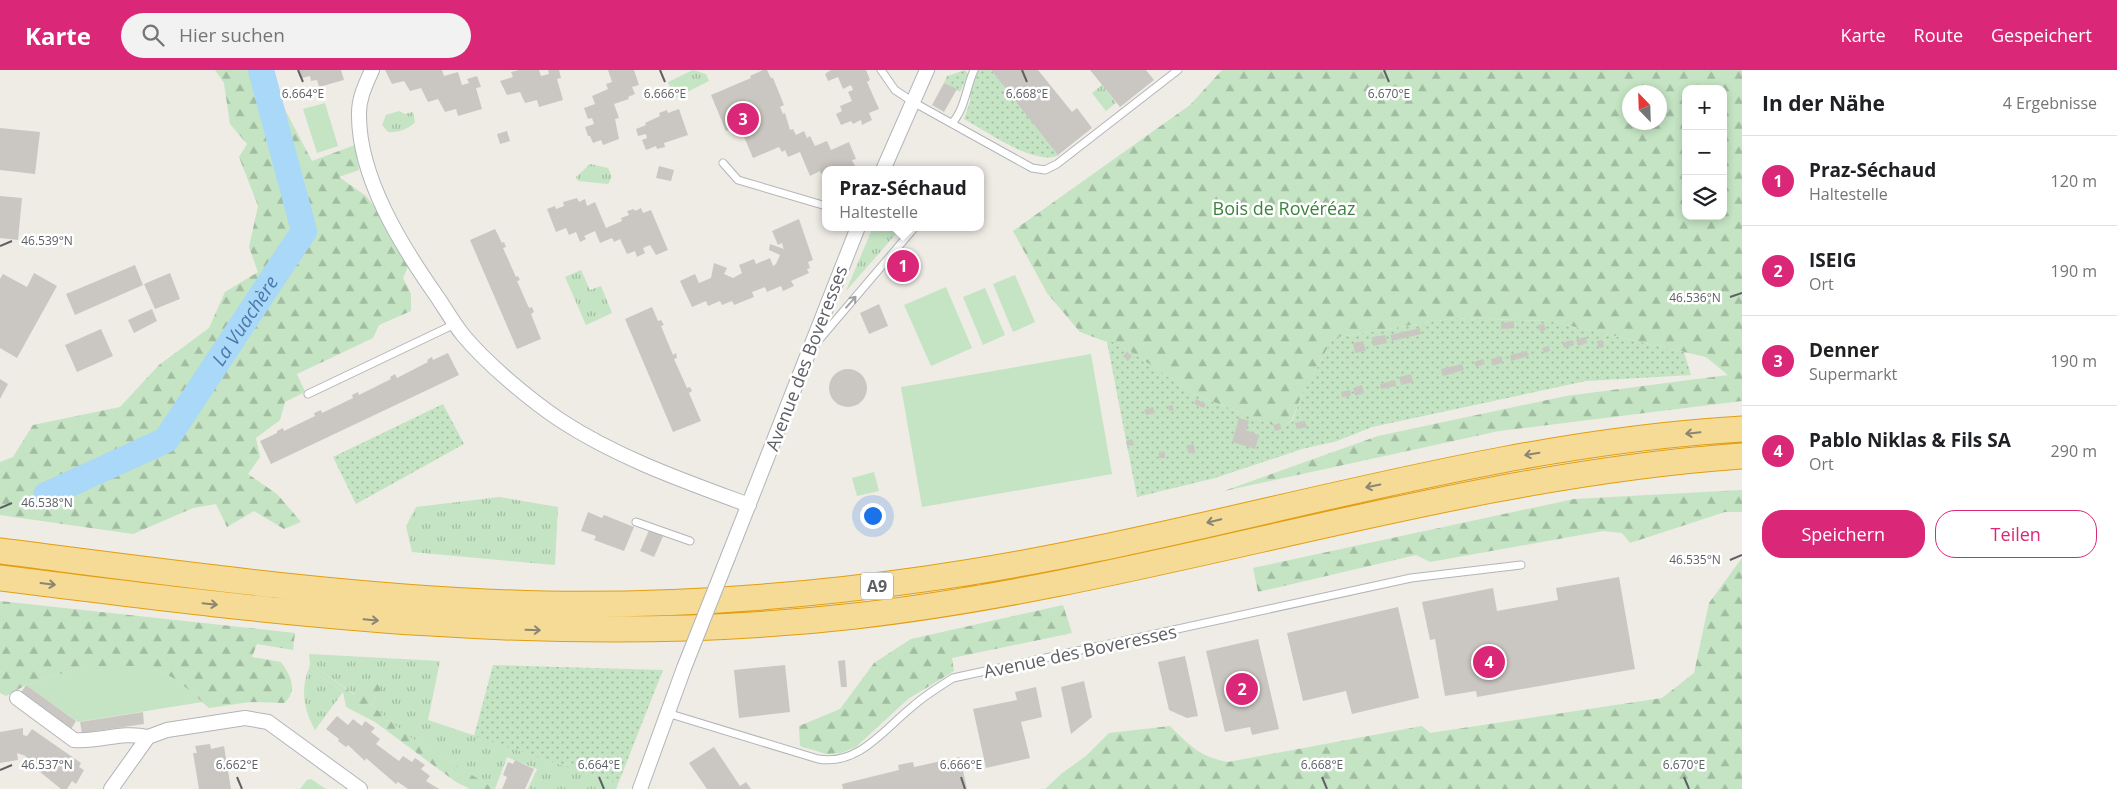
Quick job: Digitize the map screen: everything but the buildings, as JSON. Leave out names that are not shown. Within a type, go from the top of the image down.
[{"type":"highway","name":"A9","points":[[0,551],[174,573],[405,596],[553,604],[745,600],[930,579],[1076,552],[1497,460],[1641,438],[1742,429]]},
{"type":"highway","name":"A9","points":[[0,578],[287,612],[480,628],[618,631],[783,623],[900,610],[1032,588],[1496,488],[1635,466],[1742,456]]},
{"type":"street","points":[[372,70],[362,91],[359,112],[360,137],[382,206],[414,264],[464,336],[509,380],[559,419],[614,452],[749,505]]},
{"type":"street","points":[[885,166],[927,70]]},
{"type":"street","name":"Avenue des Boveresses","points":[[640,789],[684,668],[856,231]]},
{"type":"street","points":[[16,698],[74,740],[132,733],[148,737],[167,730],[245,718],[268,722],[360,789]]},
{"type":"street","points":[[111,789],[148,737]]},
{"type":"lane","points":[[881,70],[896,90],[913,102],[1032,168],[1046,170],[1057,164],[1178,70]]},
{"type":"lane","points":[[952,123],[962,107],[966,88],[974,70]]},
{"type":"lane","points":[[723,163],[738,180],[822,205]]},
{"type":"lane","points":[[808,353],[912,231]]},
{"type":"lane","points":[[308,394],[455,324]]},
{"type":"lane","points":[[636,522],[690,541]]},
{"type":"lane","name":"Avenue des Boveresses","points":[[667,713],[818,759],[841,759],[860,752],[912,706],[953,678],[1402,580],[1521,565]]},
{"type":"green space","points":[[215,70],[272,70],[272,85],[312,161],[355,145],[359,170],[339,177],[366,196],[413,255],[403,278],[411,294],[411,311],[379,325],[373,338],[297,374],[305,392],[285,402],[280,420],[256,438],[260,457],[248,474],[277,494],[301,522],[284,529],[254,511],[227,527],[216,504],[193,508],[133,534],[0,515],[0,462],[13,457],[33,425],[120,407],[159,365],[209,328],[225,292],[258,272],[249,247],[258,206],[239,157],[247,144],[230,124],[224,83]]},
{"type":"green space","points":[[693,70],[706,74],[709,81],[675,98],[668,82]]},
{"type":"green space","points":[[965,70],[968,74],[960,92],[944,83],[947,76]]},
{"type":"green space","points":[[978,70],[991,70],[1059,155],[1049,157],[1025,152],[964,119],[970,101],[970,88]]},
{"type":"green space","name":"Bois de Rovéréaz","points":[[1222,70],[1742,70],[1742,401],[1499,431],[1224,491],[1378,436],[1566,396],[1728,375],[1706,357],[1549,321],[1455,318],[1333,338],[1301,397],[1291,422],[1272,425],[1193,394],[1117,342],[1107,342],[1080,332],[1047,293],[1013,231],[1190,105]]},
{"type":"green space","points":[[1102,85],[1116,103],[1106,111],[1092,93]]},
{"type":"green space","points":[[325,103],[338,146],[317,153],[303,109]]},
{"type":"green space","points":[[399,111],[405,114],[413,112],[415,122],[403,130],[388,132],[382,125],[386,115]]},
{"type":"green space","points":[[590,164],[608,168],[612,177],[608,184],[578,181],[576,177]]},
{"type":"green space","points":[[871,231],[898,231],[846,291]]},
{"type":"green space","points":[[581,270],[590,290],[601,286],[612,313],[586,325],[565,277]]},
{"type":"green space","points":[[1015,275],[1035,322],[1013,332],[993,284]]},
{"type":"green space","points":[[946,287],[972,348],[931,366],[904,305]]},
{"type":"green space","points":[[985,288],[1005,335],[983,345],[963,297]]},
{"type":"green space","points":[[1455,318],[1549,321],[1684,352],[1691,375],[1586,381],[1372,427],[1337,441],[1302,449],[1215,478],[1137,497],[1107,342],[1117,342],[1193,394],[1272,425],[1292,422],[1301,397],[1333,338]]},
{"type":"green space","points":[[1091,354],[1112,474],[922,507],[901,387]]},
{"type":"green space","points":[[443,404],[464,444],[356,504],[333,457]]},
{"type":"green space","points":[[874,472],[879,491],[857,496],[852,478]]},
{"type":"green space","points":[[1742,490],[1742,512],[1725,512],[1630,543],[1622,533],[1603,531],[1430,562],[1416,555],[1258,592],[1253,568],[1574,499]]},
{"type":"green space","points":[[499,497],[558,507],[555,565],[412,552],[406,526],[416,507]]},
{"type":"green space","points":[[1742,558],[1742,789],[1045,789],[1061,774],[1086,756],[1109,733],[1170,726],[1196,750],[1218,760],[1228,762],[1422,726],[1430,733],[1662,698],[1694,673],[1709,603]]},
{"type":"green space","points":[[0,562],[70,571],[70,576],[0,567]]},
{"type":"green space","points":[[0,601],[295,633],[293,650],[257,644],[252,657],[281,662],[292,682],[291,693],[284,703],[250,702],[209,708],[178,681],[151,666],[85,666],[26,685],[6,696],[0,693]]},
{"type":"green space","points":[[1063,605],[1072,633],[952,658],[954,671],[908,699],[856,747],[841,753],[826,754],[800,746],[799,726],[840,709],[874,663],[911,639]]},
{"type":"green space","points":[[309,654],[440,661],[428,720],[618,784],[616,789],[528,789],[537,769],[507,757],[495,789],[411,738],[371,705],[381,689],[356,695],[310,664]]},
{"type":"green space","points":[[310,664],[355,695],[359,682],[375,681],[381,689],[371,705],[413,739],[495,789],[470,789],[456,782],[375,722],[346,707],[343,692],[309,668]]},
{"type":"green space","points":[[493,665],[663,670],[618,784],[474,736]]},
{"type":"green space","points":[[85,666],[151,666],[178,681],[202,702],[78,722],[26,685]]},
{"type":"green space","points":[[309,668],[343,692],[315,730],[304,700],[306,676]]},
{"type":"green space","points":[[311,779],[326,789],[300,789],[307,780]]},
{"type":"waterway","name":"La Vuachère","points":[[46,495],[166,440],[304,231],[261,70]]},
{"type":"place","name":"Denner","points":[[743,119]]},
{"type":"place","name":"Praz-Séchaud","points":[[903,266]]},
{"type":"place","name":"Pablo Niklas & Fils SA","points":[[1489,662]]},
{"type":"place","name":"ISEIG","points":[[1242,689]]}]
